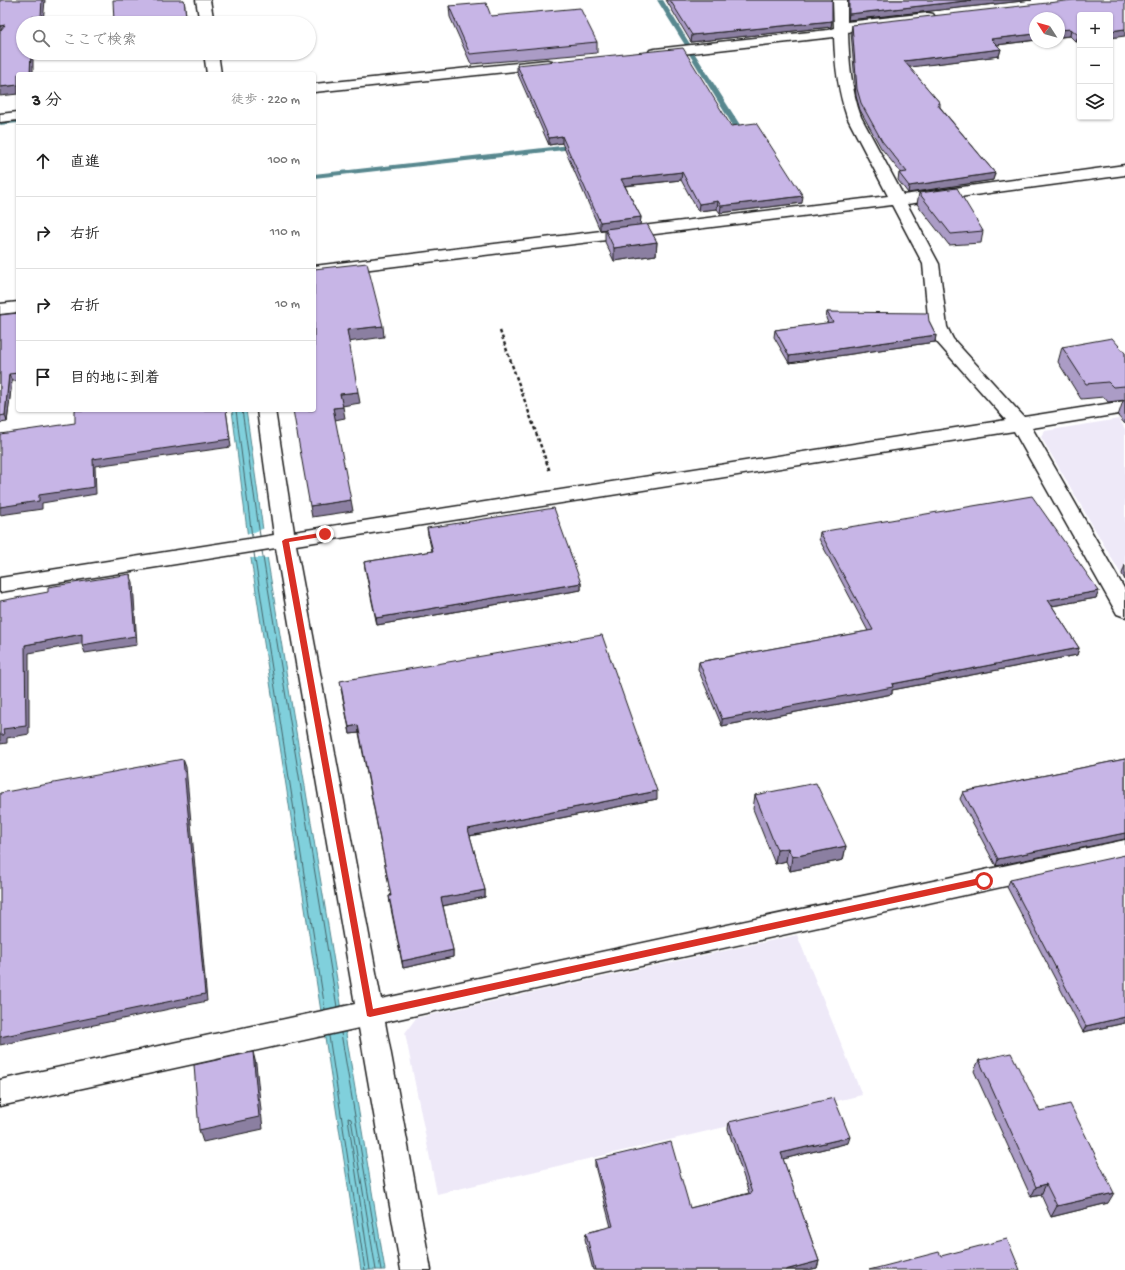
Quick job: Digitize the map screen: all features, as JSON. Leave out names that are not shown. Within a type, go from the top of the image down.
[{"type":"street","points":[[203,0],[206,16]]},
{"type":"street","points":[[840,0],[844,86],[848,102],[854,117],[931,264],[938,326],[945,341],[1020,424],[1125,609]]},
{"type":"street","points":[[642,54],[830,34],[853,25],[937,16]]},
{"type":"street","points":[[212,60],[214,72]]},
{"type":"street","points":[[316,88],[564,62]]},
{"type":"street","points":[[0,118],[16,116]]},
{"type":"street","points":[[316,271],[898,200],[1125,170]]},
{"type":"street","points":[[0,309],[16,307]]},
{"type":"street","points":[[0,585],[1125,407]]},
{"type":"street","points":[[266,412],[279,541],[358,1016],[416,1270]]},
{"type":"street","points":[[0,1093],[1125,850]]},
{"type":"path","points":[[500,331],[559,497]]},
{"type":"shaded area","points":[[1119,419],[1125,429],[1125,581],[1041,437],[1045,431]]},
{"type":"shaded area","points":[[797,935],[862,1095],[437,1194],[405,1033],[416,1018]]},
{"type":"water","points":[[232,412],[246,412],[265,544],[385,1270],[361,1270],[249,546]]},
{"type":"pier","points":[[265,528],[269,558],[249,558],[246,535]]},
{"type":"building","points":[[0,0],[42,0],[41,16],[16,16],[16,60],[31,60],[30,72],[16,72],[16,85],[0,87],[0,31],[5,25],[0,26]]},
{"type":"building","points":[[113,0],[184,0],[186,16],[114,16]]},
{"type":"building","points":[[670,0],[832,0],[832,21],[692,35]]},
{"type":"building","points":[[849,0],[974,0],[849,14]]},
{"type":"building","points":[[1074,0],[1125,0],[1125,29],[1113,31],[1113,12],[1077,12],[1077,34],[1071,29],[1065,30],[1065,12],[1029,12],[1029,35],[991,39],[1001,49],[904,61],[940,103],[937,104],[995,173],[909,186],[899,173],[907,172],[882,141],[861,103],[857,89],[852,25]]},
{"type":"building","points":[[486,3],[491,16],[580,8],[597,42],[470,54],[449,6]]},
{"type":"building","points":[[683,48],[731,126],[756,123],[803,196],[721,206],[718,201],[699,204],[682,172],[621,179],[641,217],[600,222],[562,136],[549,138],[517,65]]},
{"type":"building","points":[[957,188],[983,231],[951,234],[919,193]]},
{"type":"building","points":[[647,224],[657,242],[614,248],[605,229]]},
{"type":"building","points":[[367,263],[383,326],[347,330],[358,392],[340,394],[343,407],[333,408],[351,500],[310,506],[293,412],[316,412],[316,269]]},
{"type":"building","points":[[827,312],[928,313],[929,321],[936,335],[789,356],[775,330],[833,322]]},
{"type":"building","points":[[16,313],[16,373],[9,374],[5,415],[0,416],[0,315]]},
{"type":"building","points":[[1112,338],[1125,353],[1125,386],[1113,387],[1108,382],[1086,384],[1062,347]]},
{"type":"building","points":[[75,412],[226,412],[230,439],[93,459],[94,487],[39,495],[39,501],[0,507],[0,434],[75,423]]},
{"type":"building","points":[[1032,496],[1099,591],[1048,600],[1079,648],[892,684],[893,687],[722,719],[699,662],[873,630],[820,532]]},
{"type":"building","points":[[554,508],[581,583],[376,618],[364,562],[433,551],[427,528]]},
{"type":"building","points":[[130,574],[135,636],[82,645],[82,634],[25,645],[26,726],[3,729],[4,735],[0,735],[0,601],[48,592],[48,587]]},
{"type":"building","points":[[602,635],[657,791],[468,829],[485,890],[441,898],[453,950],[402,961],[358,725],[349,727],[340,681]]},
{"type":"building","points":[[183,759],[205,994],[0,1037],[0,793]]},
{"type":"building","points":[[1125,759],[1125,833],[998,859],[963,792]]},
{"type":"building","points":[[816,783],[846,846],[792,857],[788,848],[777,850],[755,795]]},
{"type":"building","points":[[1125,855],[1125,1017],[1086,1026],[1010,880]]},
{"type":"building","points":[[253,1052],[259,1117],[199,1130],[194,1065]]},
{"type":"building","points":[[1011,1053],[1040,1111],[1070,1104],[1114,1193],[1057,1206],[1046,1184],[1036,1187],[979,1060]]},
{"type":"building","points":[[834,1098],[850,1137],[781,1153],[819,1261],[785,1270],[595,1270],[586,1233],[613,1226],[595,1160],[671,1142],[690,1208],[752,1193],[729,1122]]},
{"type":"building","points":[[1007,1239],[1020,1270],[869,1270],[939,1252],[941,1256]]},
{"type":"waterway","points":[[660,0],[687,44]]},
{"type":"waterway","points":[[692,54],[738,128],[727,129]]},
{"type":"waterway","points":[[0,123],[16,121]]},
{"type":"waterway","points":[[316,176],[579,146]]},
{"type":"route","points":[[325,534],[285,541],[370,1013],[984,881]]}]
